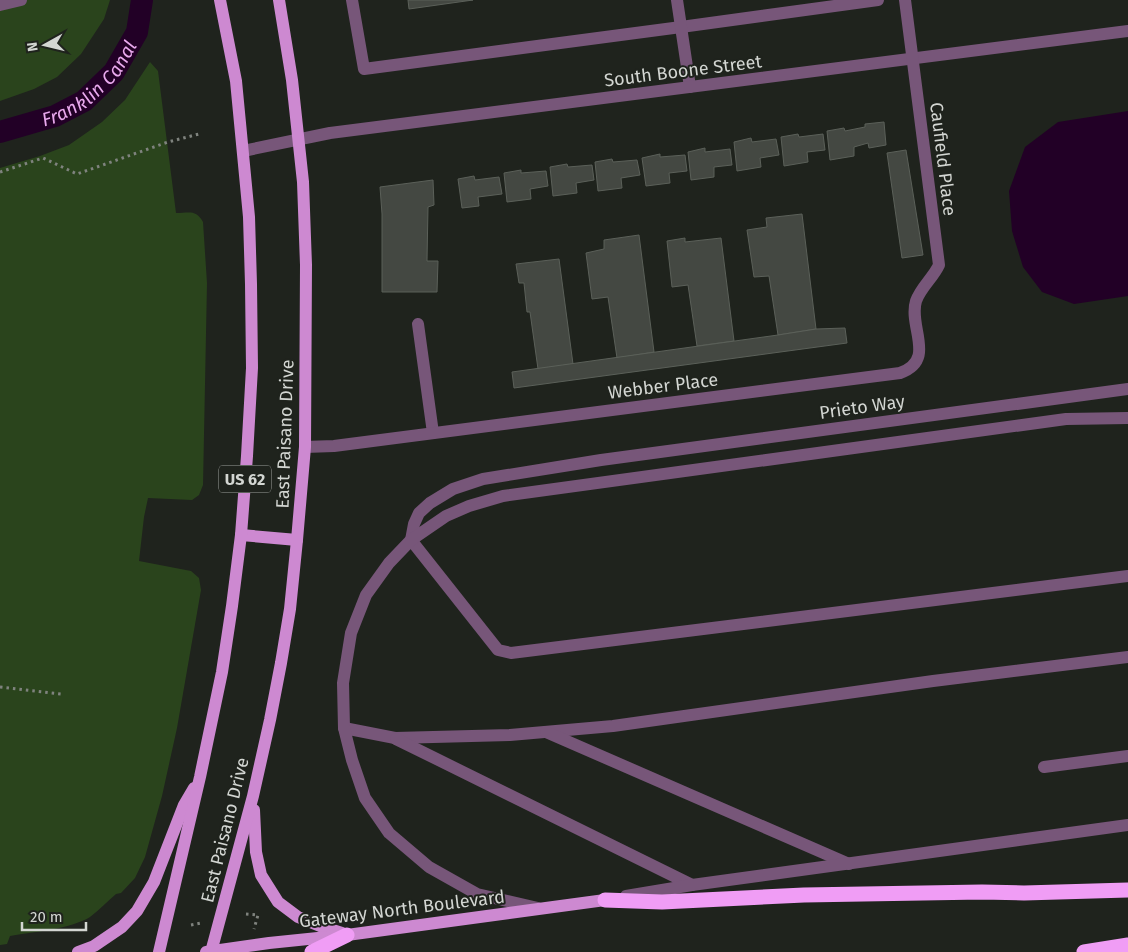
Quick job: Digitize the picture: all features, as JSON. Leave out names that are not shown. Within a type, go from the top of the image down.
[{"type":"highway","points":[[605,900],[662,902],[804,896],[1128,890]]},
{"type":"highway","points":[[312,952],[347,935]]},
{"type":"highway","points":[[1084,952],[1128,944]]},
{"type":"main road","name":"East Paisano Drive","points":[[159,952],[200,777],[222,672],[241,535],[247,456],[252,368],[248,217],[236,81],[220,0]]},
{"type":"main road","name":"East Paisano Drive","points":[[209,952],[253,796],[270,720],[290,609],[305,447],[306,265],[303,182],[292,80],[279,0]]},
{"type":"main road","points":[[241,535],[297,540]]},
{"type":"main road","points":[[78,952],[94,946],[122,927],[137,910],[154,882],[184,805],[200,777]]},
{"type":"main road","points":[[253,796],[256,852],[261,875],[278,902],[298,917],[347,935]]},
{"type":"main road","name":"Gateway North Boulevard","points":[[209,952],[605,900]]},
{"type":"street","points":[[0,5],[21,0]]},
{"type":"street","points":[[352,0],[364,69],[878,0]]},
{"type":"street","points":[[677,0],[690,88]]},
{"type":"street","name":"Caufield Place","points":[[905,0],[939,265]]},
{"type":"street","name":"South Boone Street","points":[[243,151],[330,132],[690,88],[1128,31]]},
{"type":"street","name":"Webber Place","points":[[305,447],[334,446],[900,373],[909,370],[917,361],[920,352],[915,312],[916,303],[921,290],[936,273],[939,265]]},
{"type":"street","points":[[418,324],[433,433]]},
{"type":"street","name":"Prieto Way","points":[[411,540],[414,524],[419,513],[430,503],[453,489],[483,480],[601,460],[1128,389]]},
{"type":"street","points":[[540,909],[476,894],[429,867],[389,833],[365,798],[352,760],[344,728],[343,683],[351,634],[366,595],[389,563],[411,540],[446,516],[469,506],[504,496],[1066,418],[1128,418]]},
{"type":"street","points":[[411,540],[498,650],[511,653],[1128,576]]},
{"type":"street","points":[[344,728],[395,738],[510,735],[613,726],[933,681],[1128,657]]},
{"type":"street","points":[[545,732],[849,864]]},
{"type":"street","points":[[395,738],[692,885]]},
{"type":"street","points":[[1044,767],[1128,756]]},
{"type":"street","points":[[605,900],[692,885],[1128,825]]},
{"type":"path","points":[[0,172],[43,158],[77,174],[168,142],[199,134]]},
{"type":"path","points":[[0,687],[61,694]]},
{"type":"path","points":[[246,914],[258,916],[254,929]]},
{"type":"path","points":[[191,925],[201,923]]},
{"type":"green space","points":[[0,0],[110,0],[104,19],[81,54],[57,77],[34,89],[0,101]]},
{"type":"green space","points":[[150,62],[158,71],[176,213],[195,213],[203,222],[207,283],[203,485],[199,495],[192,500],[148,498],[139,561],[191,571],[199,578],[201,590],[177,728],[162,796],[145,857],[135,878],[121,893],[116,894],[90,917],[82,921],[62,927],[10,936],[7,944],[0,945],[0,168],[69,145],[102,122],[125,100]]},
{"type":"shaded area","points":[[1128,111],[1128,296],[1074,304],[1042,292],[1023,267],[1012,231],[1009,191],[1025,147],[1058,122]]},
{"type":"building","points":[[408,0],[473,0],[409,9]]},
{"type":"building","points":[[884,122],[886,145],[869,148],[868,143],[854,147],[854,156],[830,160],[827,131],[844,128],[845,131],[865,127],[865,124]]},
{"type":"building","points":[[798,134],[799,137],[823,134],[825,150],[807,152],[808,162],[784,166],[781,137]]},
{"type":"building","points":[[751,138],[752,142],[776,139],[779,155],[760,158],[761,167],[737,171],[734,142]]},
{"type":"building","points":[[705,148],[705,152],[730,149],[732,165],[714,167],[714,177],[691,180],[688,152]]},
{"type":"building","points":[[906,150],[923,255],[902,258],[887,153]]},
{"type":"building","points":[[660,154],[660,157],[685,155],[687,171],[669,173],[670,183],[646,186],[642,158]]},
{"type":"building","points":[[612,159],[613,162],[637,160],[640,175],[621,178],[622,188],[598,191],[595,162]]},
{"type":"building","points":[[567,164],[568,167],[592,165],[594,180],[576,183],[577,193],[553,196],[550,167]]},
{"type":"building","points":[[521,170],[521,173],[546,171],[548,186],[530,189],[531,199],[507,202],[504,173]]},
{"type":"building","points":[[474,176],[475,180],[499,177],[502,194],[478,197],[479,206],[462,208],[458,179]]},
{"type":"building","points":[[433,180],[434,205],[428,207],[427,261],[438,261],[437,292],[382,292],[380,187]]},
{"type":"building","points":[[802,214],[816,329],[778,335],[769,276],[754,277],[747,230],[767,227],[766,218]]},
{"type":"building","points":[[639,235],[654,352],[617,358],[608,297],[592,299],[586,253],[604,249],[604,240]]},
{"type":"building","points":[[685,238],[685,242],[721,238],[734,341],[697,346],[688,285],[672,287],[667,241]]},
{"type":"building","points":[[559,259],[573,364],[538,369],[530,312],[527,312],[524,283],[519,283],[516,264]]},
{"type":"building","points":[[845,328],[847,343],[514,388],[512,372],[816,329]]},
{"type":"waterway","name":"Franklin Canal","points":[[0,132],[55,116],[84,101],[114,72],[137,32],[142,0]]}]
